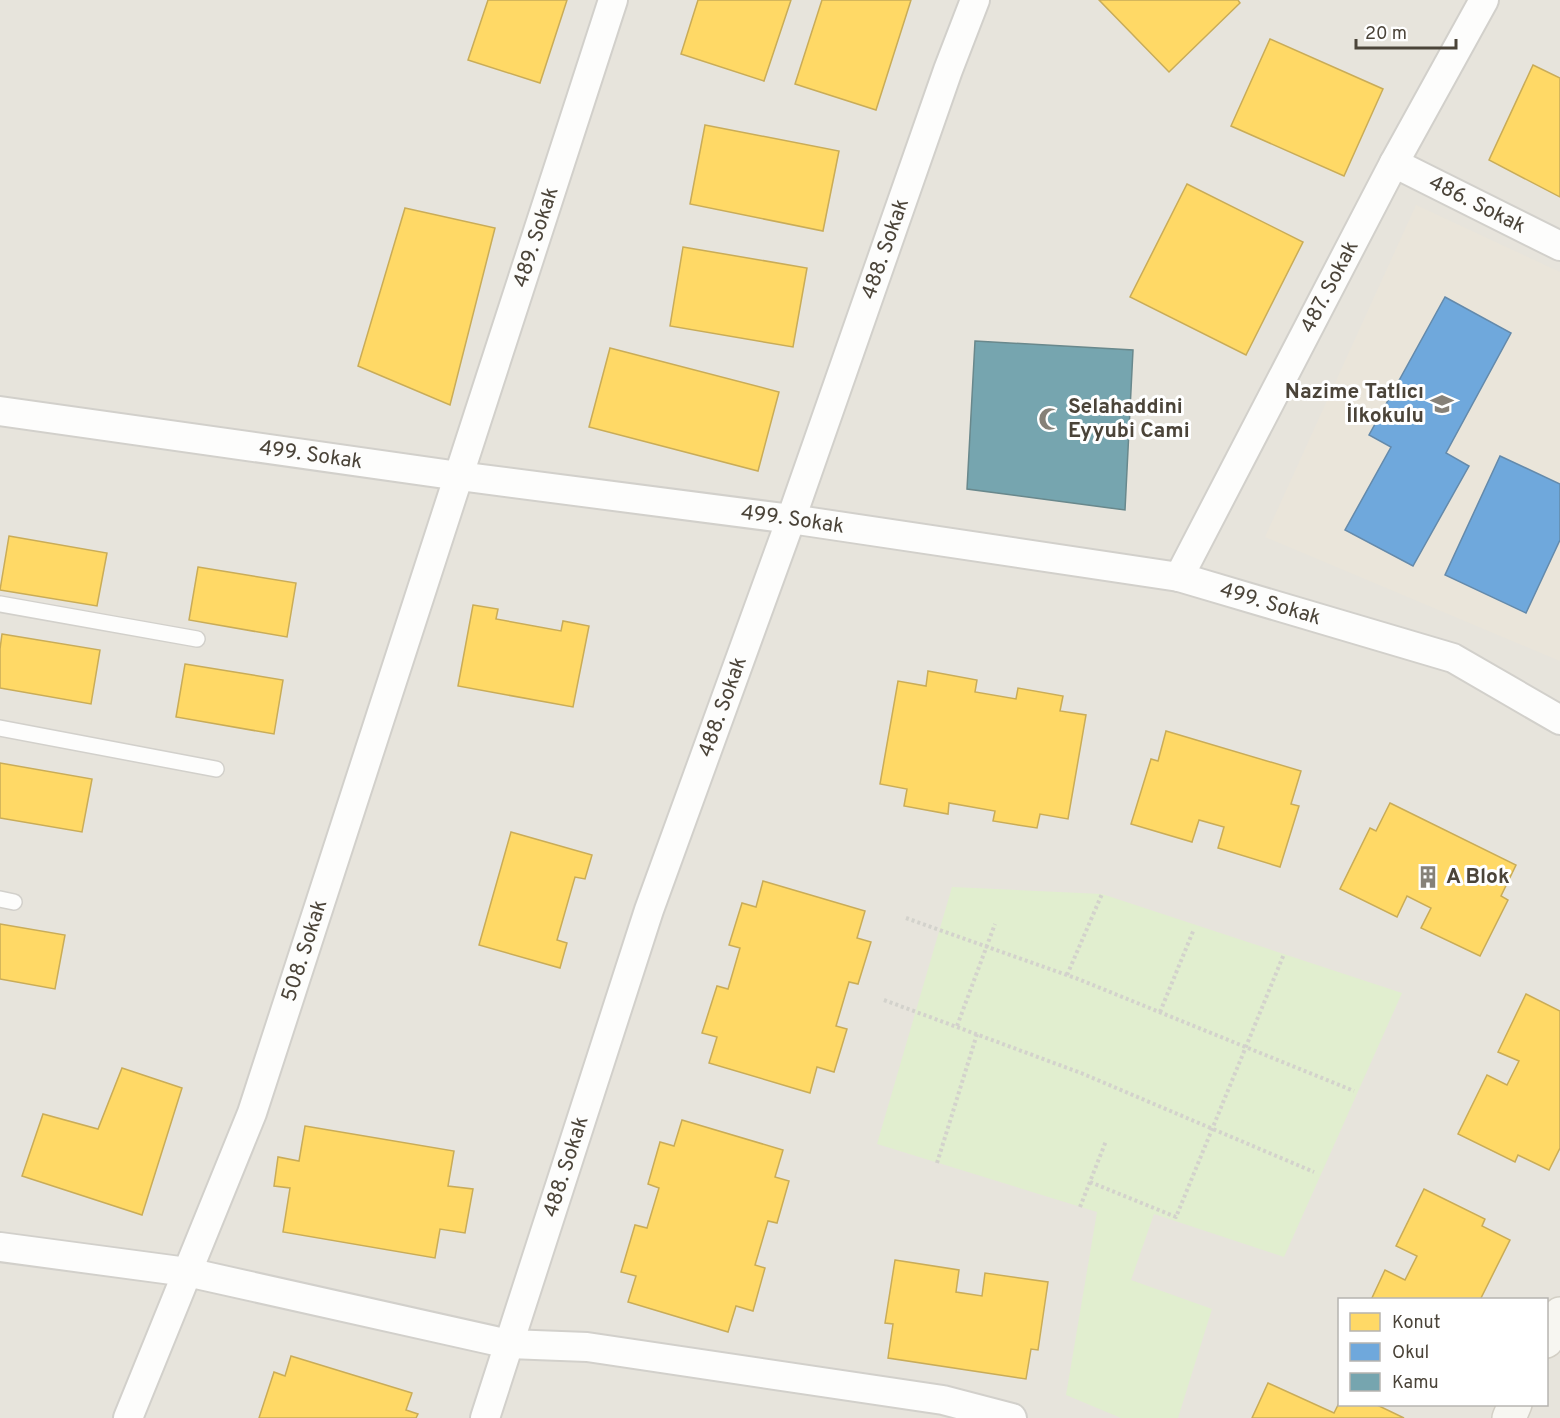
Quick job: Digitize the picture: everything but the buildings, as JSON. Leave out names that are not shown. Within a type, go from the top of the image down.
[{"type":"street","name":"489. Sokak","points":[[459,476],[613,0]]},
{"type":"street","name":"488. Sokak","points":[[485,1418],[649,910],[791,519],[948,70],[975,0]]},
{"type":"street","name":"487. Sokak","points":[[1179,577],[1394,163],[1484,0]]},
{"type":"street","name":"486. Sokak","points":[[1394,163],[1560,246]]},
{"type":"street","name":"499. Sokak","points":[[0,411],[459,476],[791,519],[1179,577],[1453,658],[1560,720]]},
{"type":"street","name":"508. Sokak","points":[[128,1418],[252,1113],[459,476]]},
{"type":"street","points":[[0,1247],[187,1272],[509,1344],[611,1350],[943,1400],[1012,1418]]},
{"type":"street","points":[[1548,1337],[1560,1314]]},
{"type":"lane","points":[[0,604],[197,639]]},
{"type":"lane","points":[[0,728],[216,769]]},
{"type":"path","points":[[1067,975],[1102,894]]},
{"type":"path","points":[[906,918],[1067,975],[1354,1091]]},
{"type":"path","points":[[957,1026],[995,924]]},
{"type":"path","points":[[1160,1012],[1194,929]]},
{"type":"path","points":[[1090,1182],[1176,1217],[1284,954]]},
{"type":"path","points":[[884,1000],[1081,1073],[1314,1172]]},
{"type":"path","points":[[937,1163],[977,1034]]},
{"type":"path","points":[[1080,1208],[1106,1141]]},
{"type":"shaded area","points":[[0,0],[1560,0],[1560,1418],[0,1418]]},
{"type":"shaded area","name":"Nazime Tatlıcı İlkokulu","points":[[1416,205],[1560,272],[1560,661],[1265,537]]},
{"type":"green space","points":[[952,887],[1102,894],[1402,993],[1284,1257],[1154,1214],[1131,1280],[1212,1309],[1178,1418],[1121,1418],[1066,1395],[1097,1212],[877,1144]]},
{"type":"place","name":"Nazime Tatlıcı İlkokulu","points":[[1442,404]]},
{"type":"place","name":"Selahaddini Eyyubi Cami","points":[[1050,419]]},
{"type":"place","name":"A Blok","points":[[1428,877]]}]
